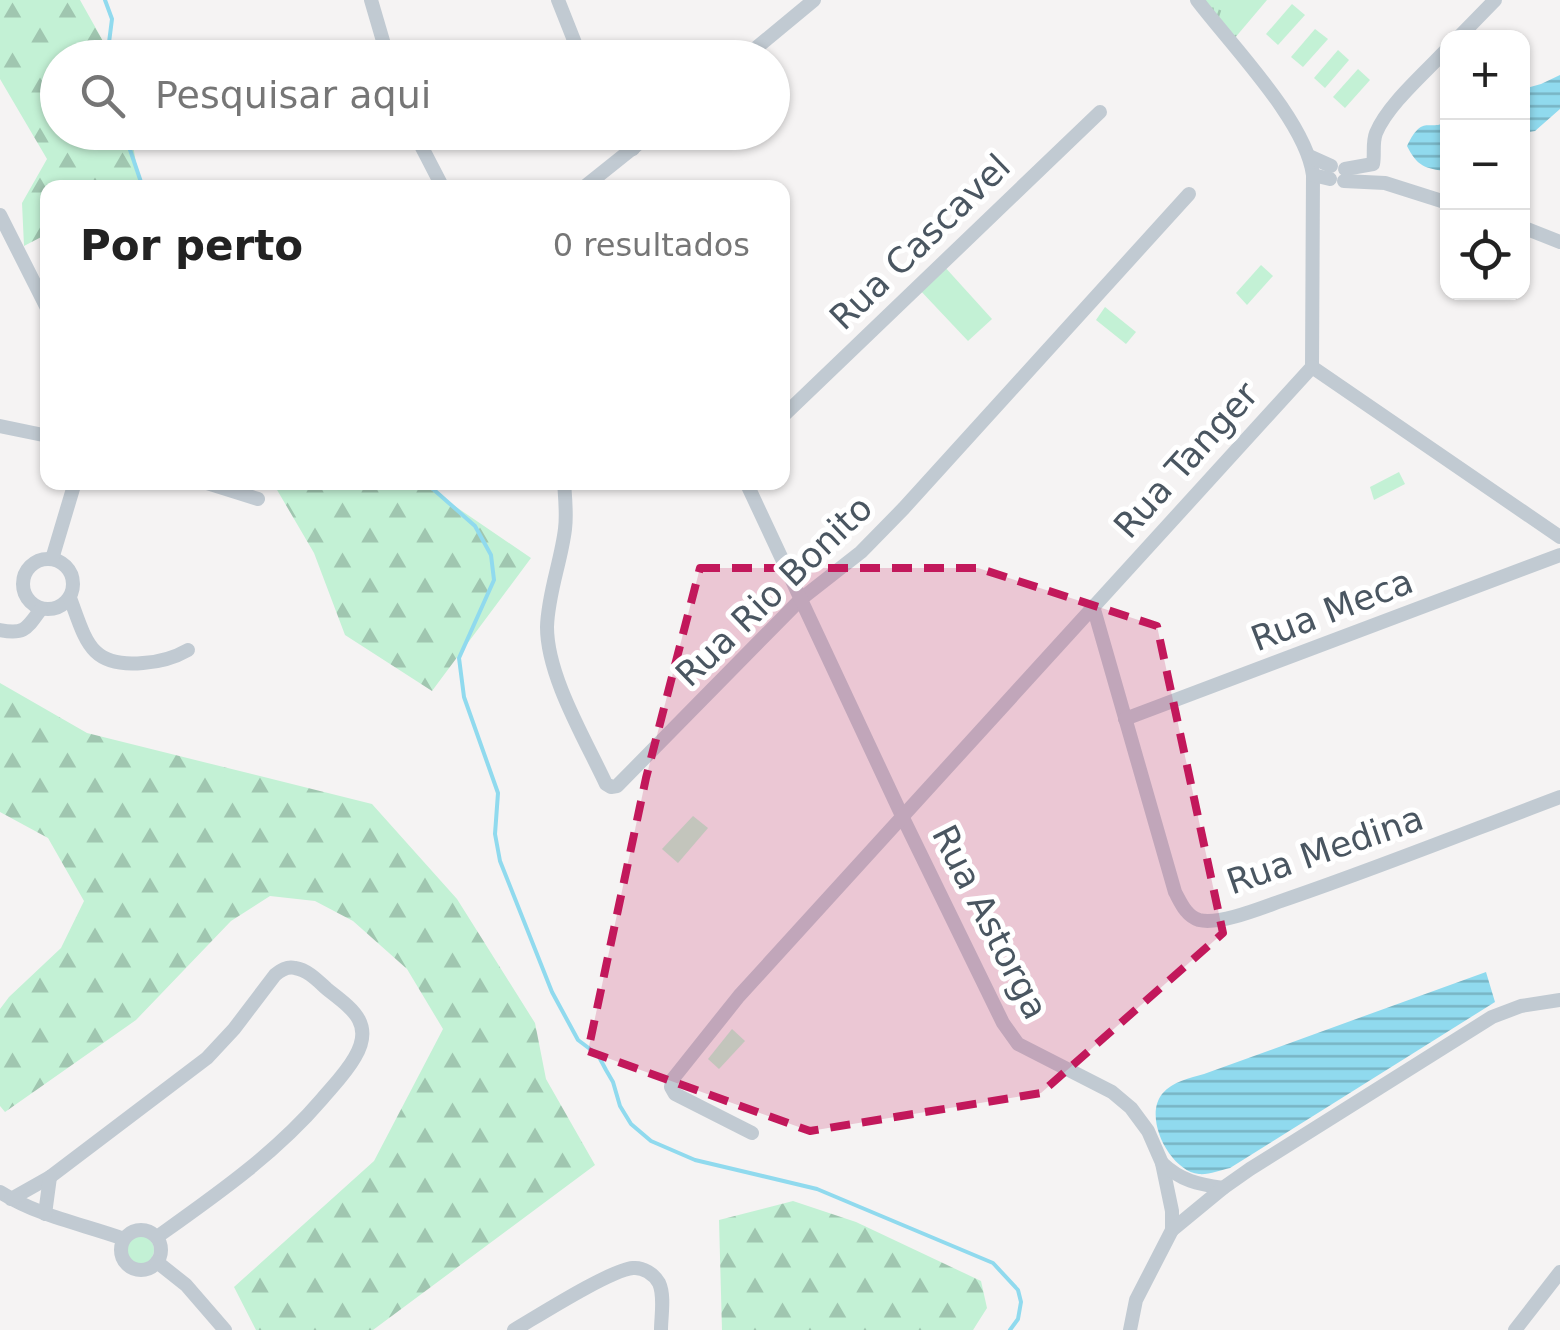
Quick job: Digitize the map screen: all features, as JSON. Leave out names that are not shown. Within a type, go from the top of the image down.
[{"type":"street","points":[[372,0],[383,40]]},
{"type":"street","points":[[558,0],[574,40]]},
{"type":"street","points":[[766,40],[814,0]]},
{"type":"street","points":[[1197,0],[1234,43],[1311,156],[1338,173],[1440,200]]},
{"type":"street","points":[[1466,30],[1495,0]]},
{"type":"street","points":[[1313,176],[1373,164],[1374,138],[1379,127],[1440,57]]},
{"type":"street","name":"Rua Cascavel","points":[[790,409],[1100,112]]},
{"type":"street","points":[[423,150],[438,180]]},
{"type":"street","points":[[593,180],[632,150]]},
{"type":"street","points":[[1311,156],[1312,367],[1560,537]]},
{"type":"street","name":"Rua Rio Bonito","points":[[564,490],[566,527],[552,584],[547,628],[550,656],[606,784],[617,786],[801,599],[861,552],[904,508],[1189,194]]},
{"type":"street","points":[[0,215],[40,294]]},
{"type":"street","points":[[1530,230],[1560,242]]},
{"type":"street","name":"Rua Tanger","points":[[752,1133],[676,1094],[672,1080],[739,996],[1312,367]]},
{"type":"street","points":[[0,426],[40,434]]},
{"type":"street","points":[[52,559],[73,490]]},
{"type":"street","points":[[229,490],[258,499]]},
{"type":"street","name":"Rua Astorga","points":[[750,490],[1003,1023],[1018,1044],[1112,1092],[1131,1108],[1148,1130],[1162,1163],[1172,1230]]},
{"type":"street","name":"Rua Meca","points":[[1126,720],[1560,556]]},
{"type":"street","points":[[70,598],[57,608],[34,606],[24,592],[24,574],[35,562],[52,559],[72,574],[70,598],[83,633],[101,658],[114,664],[155,662],[188,650]]},
{"type":"street","name":"Rua Medina","points":[[1093,606],[1175,892],[1185,911],[1198,920],[1216,920],[1316,889],[1560,796]]},
{"type":"street","points":[[0,630],[24,630],[42,609]]},
{"type":"street","points":[[6,1196],[50,1177],[206,1058],[234,1029],[274,975],[290,967],[311,975],[359,1018],[363,1031],[356,1055],[342,1076],[276,1148],[157,1237]]},
{"type":"street","points":[[1130,1330],[1136,1300],[1172,1230],[1222,1188],[1492,1017],[1554,1000]]},
{"type":"street","points":[[1162,1163],[1176,1176],[1222,1188]]},
{"type":"street","points":[[45,1214],[50,1177]]},
{"type":"street","points":[[6,1196],[45,1214],[124,1239]]},
{"type":"street","points":[[134,1230],[157,1237],[161,1253],[158,1262],[145,1270],[132,1269],[122,1260],[121,1246],[134,1230]]},
{"type":"street","points":[[158,1262],[186,1285],[225,1330]]},
{"type":"street","points":[[514,1330],[578,1292],[632,1268],[644,1270],[658,1280],[660,1330]]},
{"type":"street","points":[[1515,1330],[1560,1272]]},
{"type":"highlighted area","points":[[700,568],[978,568],[1157,626],[1223,933],[1041,1093],[810,1131],[588,1051],[646,778]]},
{"type":"green space","points":[[0,0],[80,0],[102,40],[40,40],[40,147],[0,79]]},
{"type":"green space","points":[[1204,0],[1267,0],[1234,39]]},
{"type":"green space","points":[[1292,4],[1305,15],[1278,45],[1266,34]]},
{"type":"green space","points":[[1315,29],[1328,39],[1303,67],[1291,57]]},
{"type":"green space","points":[[1338,50],[1349,60],[1325,88],[1314,78]]},
{"type":"green space","points":[[1358,69],[1370,80],[1345,108],[1333,97]]},
{"type":"green space","points":[[42,150],[134,150],[139,180],[40,180],[40,238],[24,246],[22,203],[47,159]]},
{"type":"green space","points":[[943,265],[992,319],[968,341],[918,288]]},
{"type":"green space","points":[[1261,265],[1273,276],[1247,305],[1236,293]]},
{"type":"green space","points":[[1105,307],[1136,332],[1126,344],[1096,320]]},
{"type":"green space","points":[[1399,472],[1405,484],[1374,500],[1370,487]]},
{"type":"green space","points":[[277,490],[431,490],[531,558],[432,691],[345,635],[314,553]]},
{"type":"green space","points":[[0,683],[87,733],[372,804],[457,899],[535,1023],[546,1079],[595,1165],[373,1330],[256,1330],[234,1287],[374,1161],[443,1029],[407,969],[353,921],[315,901],[270,896],[231,921],[136,1020],[5,1112],[0,1106],[0,1009],[61,948],[84,901],[48,838],[0,812]]},
{"type":"green space","points":[[693,816],[708,828],[678,863],[662,849]]},
{"type":"green space","points":[[732,1029],[745,1041],[719,1069],[708,1059]]},
{"type":"green space","points":[[793,1201],[856,1222],[981,1281],[987,1308],[973,1330],[722,1330],[719,1220]]},
{"type":"green space","points":[[140,1236],[150,1240],[154,1250],[150,1260],[140,1264],[130,1260],[126,1250],[130,1240]]},
{"type":"water","points":[[1560,75],[1560,109],[1530,132],[1530,87]]},
{"type":"water","points":[[1440,124],[1440,170],[1422,165],[1407,146],[1422,126]]},
{"type":"water","points":[[1486,972],[1495,1002],[1230,1168],[1203,1174],[1188,1171],[1162,1142],[1157,1104],[1162,1094],[1176,1083]]},
{"type":"waterway","points":[[105,0],[112,19],[109,40]]},
{"type":"waterway","points":[[130,150],[140,180]]},
{"type":"waterway","points":[[434,490],[475,526],[491,555],[494,580],[459,658],[464,697],[498,793],[495,834],[500,861],[552,992],[578,1040],[598,1055],[631,1124],[651,1141],[695,1160],[817,1189],[993,1263],[1018,1290],[1018,1319],[1010,1330]]}]
